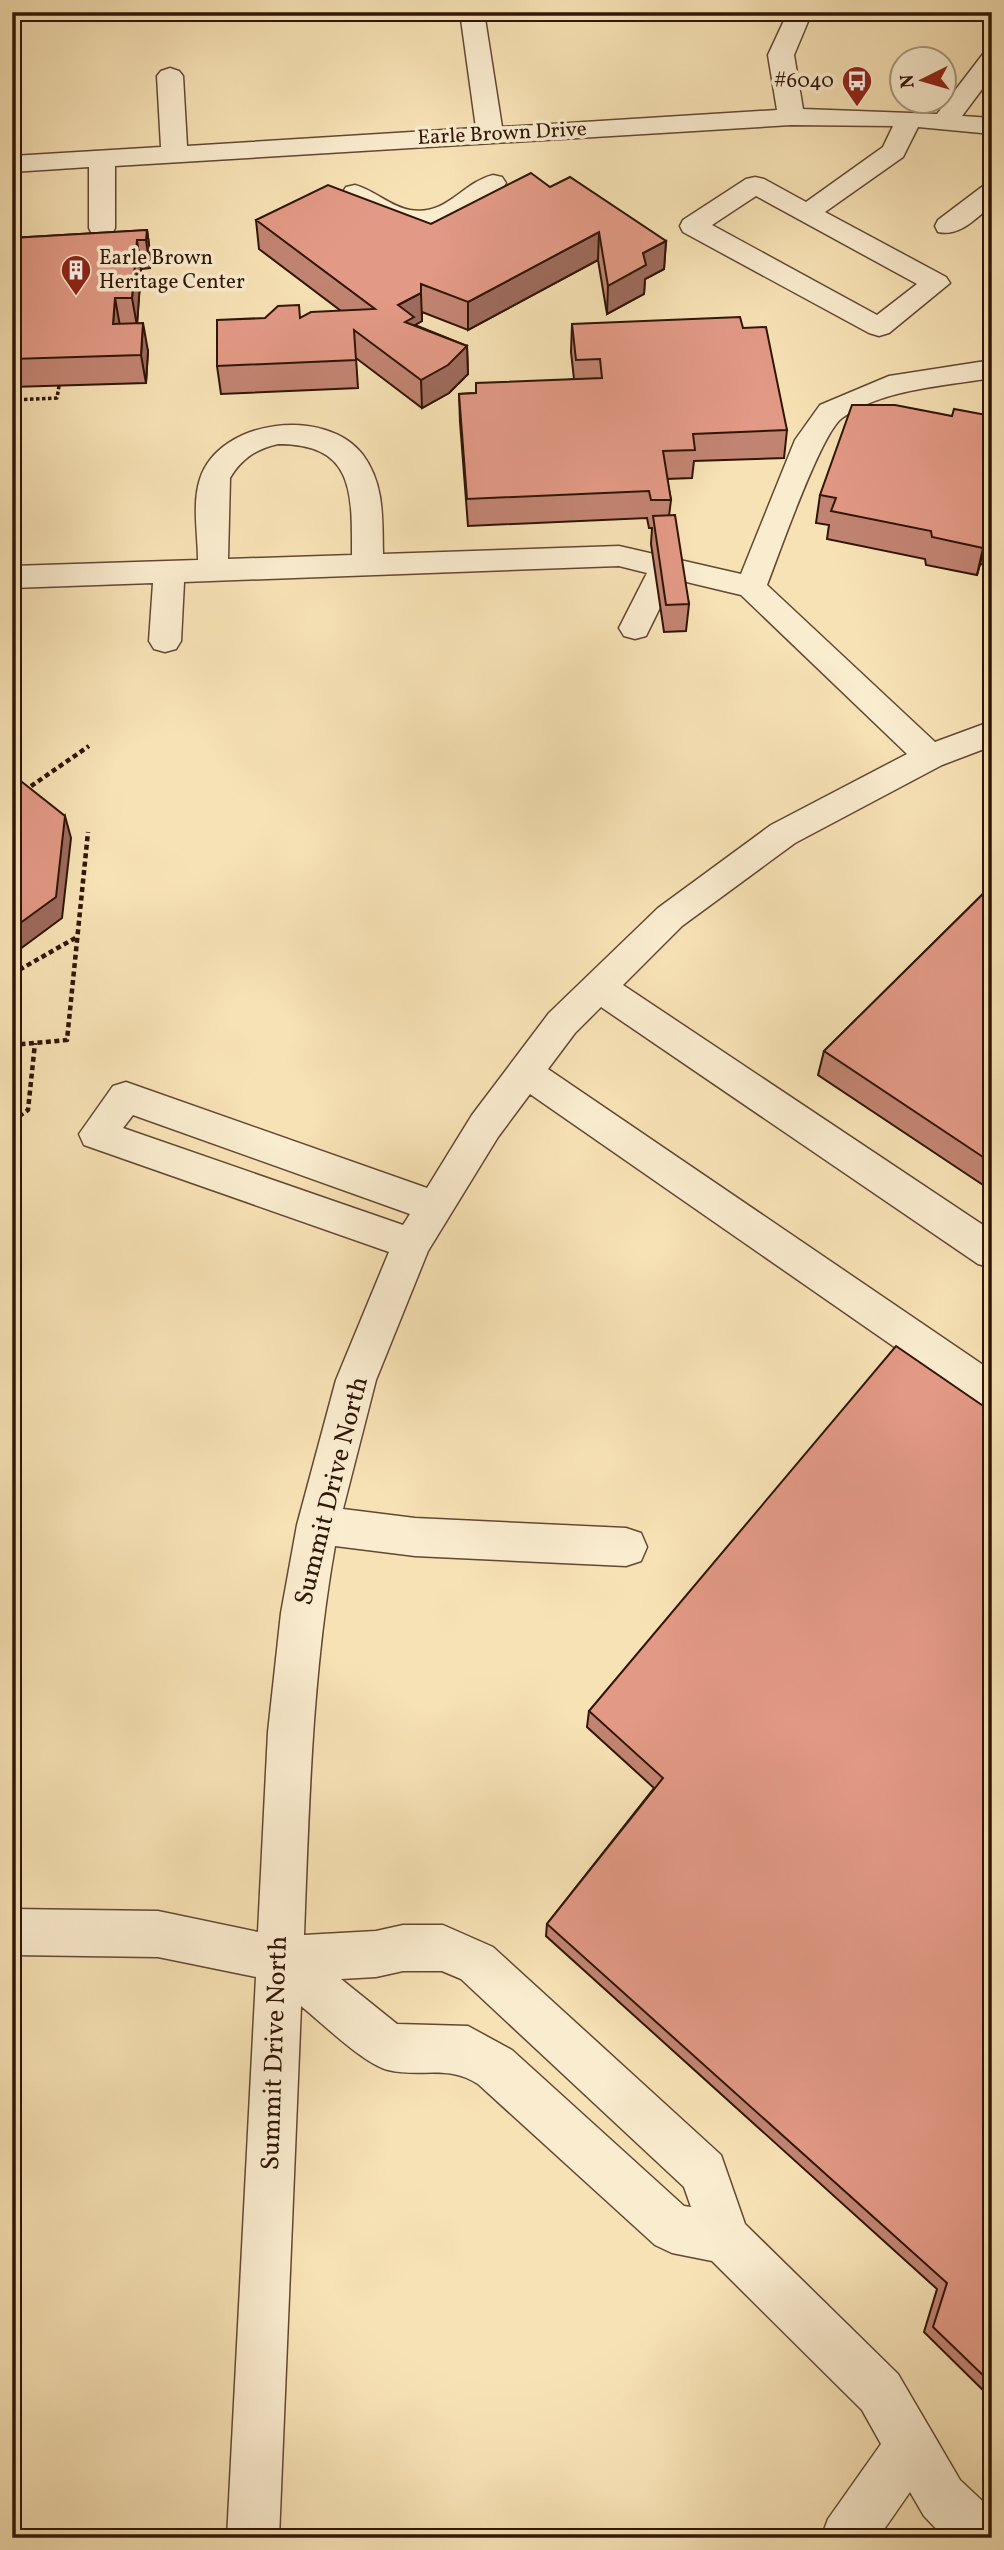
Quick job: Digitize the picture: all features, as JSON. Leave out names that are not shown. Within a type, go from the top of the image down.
[{"type":"street","points":[[472,12],[489,135]]},
{"type":"street","points":[[790,117],[781,55],[800,12]]},
{"type":"street","points":[[945,121],[992,59]]},
{"type":"street","points":[[170,76],[174,154]]},
{"type":"street","name":"Earle Brown Drive","points":[[12,164],[174,154],[466,156],[489,135],[790,117],[909,119],[992,126]]},
{"type":"street","points":[[807,213],[894,151],[909,119]]},
{"type":"street","points":[[355,192],[404,218],[443,217],[504,188],[466,156]]},
{"type":"street","points":[[102,159],[102,228]]},
{"type":"street","points":[[755,185],[807,213],[866,245],[936,283],[879,327],[693,226],[755,185]]},
{"type":"street","points":[[948,226],[992,192]]},
{"type":"street","points":[[751,587],[810,440],[830,412],[889,386],[992,369]]},
{"type":"street","points":[[214,570],[215,480],[225,458],[239,446],[259,437],[285,435],[315,436],[351,459],[365,486],[368,565]]},
{"type":"street","points":[[12,577],[619,556],[751,587],[930,757]]},
{"type":"street","points":[[635,628],[665,567]]},
{"type":"street","points":[[165,641],[169,571]]},
{"type":"street","name":"Summit Drive North","points":[[253,2538],[290,1732],[302,1613],[318,1525],[356,1380],[412,1244],[434,1206],[524,1071],[562,1023],[670,917],[783,834],[930,757],[992,733]]},
{"type":"street","points":[[600,986],[670,1037],[992,1252]]},
{"type":"street","points":[[524,1071],[992,1393]]},
{"type":"street","points":[[412,1244],[97,1134],[126,1097],[434,1206]]},
{"type":"street","points":[[318,1525],[415,1537],[626,1547]]},
{"type":"street","points":[[12,1931],[158,1934],[279,1959],[376,1954],[402,1948],[443,1948],[477,1963],[704,2172],[725,2239],[880,2392],[942,2498],[983,2538]]},
{"type":"street","points":[[279,1959],[389,2047],[468,2050],[495,2067],[672,2228],[725,2239]]},
{"type":"street","points":[[847,2538],[910,2447]]},
{"type":"path","points":[[12,400],[58,398],[59,386]]},
{"type":"path","points":[[23,792],[89,746]]},
{"type":"path","points":[[12,1045],[67,1040],[88,831]]},
{"type":"path","points":[[12,974],[77,937]]},
{"type":"path","points":[[12,1122],[28,1110],[35,1043]]},
{"type":"building","points":[[531,173],[550,187],[570,177],[666,241],[643,253],[646,265],[608,286],[599,232],[468,302],[421,284],[421,293],[398,305],[414,317],[405,322],[467,346],[448,365],[421,380],[354,330],[356,360],[217,366],[217,320],[265,318],[278,306],[299,305],[300,318],[311,312],[375,309],[256,220],[328,185],[431,224]]},
{"type":"building","name":"Earle Brown Heritage Center","points":[[147,230],[146,240],[137,240],[132,298],[115,298],[113,324],[143,323],[141,355],[12,359],[12,238]]},
{"type":"building","points":[[740,317],[743,328],[766,327],[787,430],[693,434],[695,450],[663,451],[671,500],[651,500],[649,491],[467,499],[459,394],[476,393],[476,383],[602,378],[600,359],[576,360],[572,324]]},
{"type":"building","points":[[852,405],[895,405],[952,416],[954,409],[992,416],[992,537],[987,536],[983,548],[932,537],[931,531],[831,511],[836,498],[820,495]]},
{"type":"building","points":[[675,515],[689,604],[666,605],[653,516]]},
{"type":"building","points":[[17,778],[65,816],[56,897],[12,929],[12,781]]},
{"type":"building","points":[[992,885],[992,1163],[824,1051]]},
{"type":"building","points":[[896,1346],[992,1412],[992,2384],[933,2327],[947,2283],[547,1924],[663,1778],[589,1711]]},
{"type":"place","name":"#6040","points":[[857,108]]},
{"type":"place","name":"Earle Brown Heritage Center","points":[[76,297]]}]
